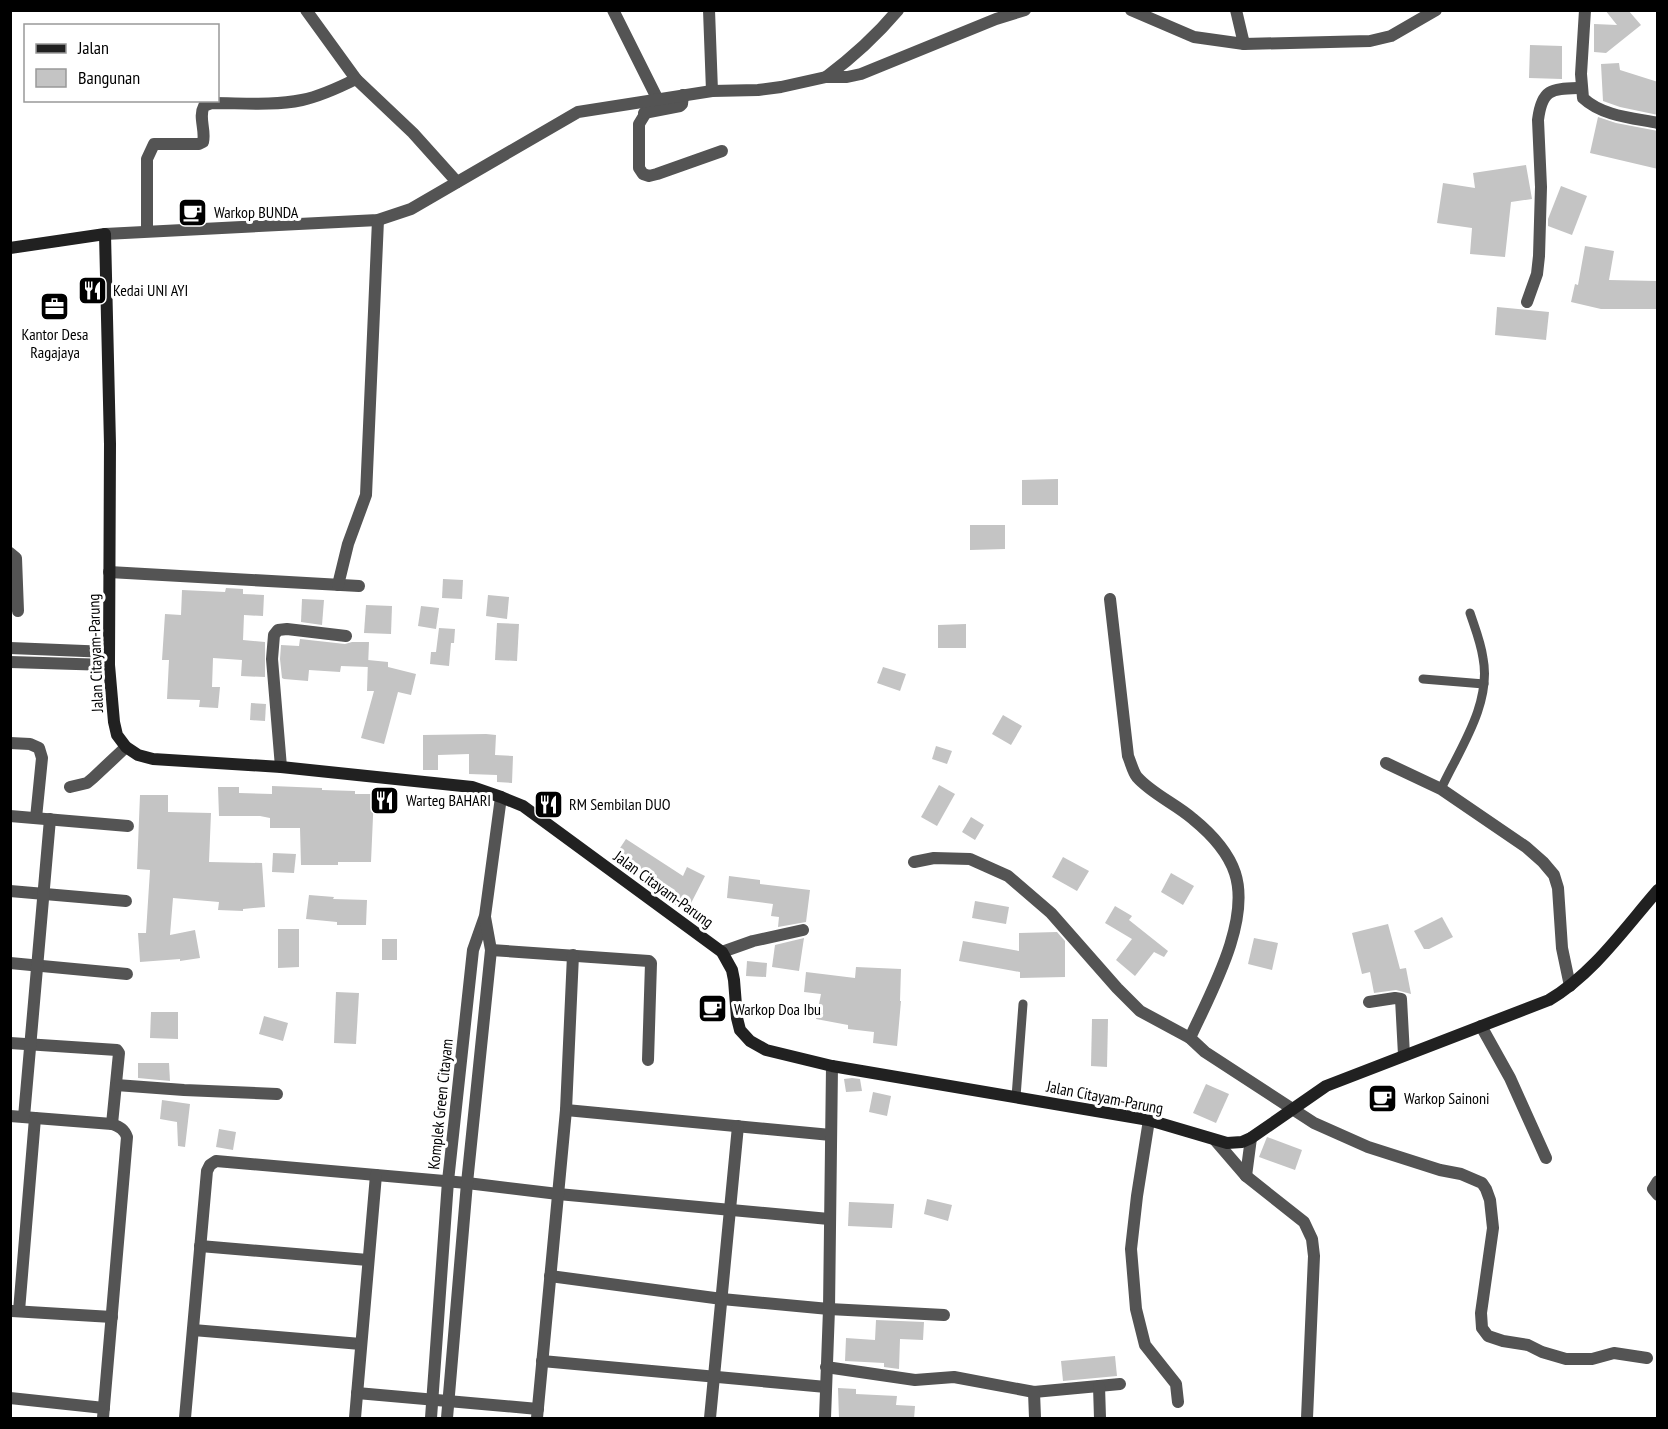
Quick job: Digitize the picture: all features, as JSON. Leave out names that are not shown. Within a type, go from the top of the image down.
[{"type":"street","points":[[306,10],[356,80],[413,133],[457,182]]},
{"type":"street","points":[[614,10],[655,100]]},
{"type":"street","points":[[709,10],[712,91]]},
{"type":"street","points":[[826,76],[854,56],[898,10]]},
{"type":"street","points":[[10,248],[147,230],[378,220],[411,209],[578,111],[712,91],[769,89],[826,76],[847,77],[875,70],[996,19],[1025,10]]},
{"type":"street","points":[[1131,10],[1194,37],[1244,44],[1370,41],[1391,36],[1436,10]]},
{"type":"street","points":[[1236,10],[1244,44]]},
{"type":"street","points":[[1585,10],[1581,88],[1583,98],[1600,110],[1658,123]]},
{"type":"street","points":[[147,230],[147,159],[150,150],[154,144],[199,144],[202,142],[204,137],[201,112],[204,106],[212,103],[279,103],[303,100],[327,93],[356,80]]},
{"type":"street","points":[[1527,302],[1537,274],[1539,256],[1541,187],[1539,109],[1542,99],[1556,88],[1581,88]]},
{"type":"street","points":[[644,113],[680,106],[683,95]]},
{"type":"street","points":[[655,100],[644,113],[639,124],[639,168],[643,174],[657,174],[722,151]]},
{"type":"street","points":[[338,585],[348,544],[366,495],[378,220]]},
{"type":"street","name":"Jalan Citayam-Parung","points":[[105,234],[110,444],[109,665],[114,722],[117,735],[126,747],[138,755],[153,759],[281,767],[471,787],[523,806],[722,952],[732,970],[740,1030],[750,1041],[766,1050],[832,1066],[1149,1120],[1215,1140],[1236,1143],[1251,1138],[1326,1086],[1549,1000],[1589,970],[1658,890]]},
{"type":"street","points":[[10,553],[16,558],[18,610]]},
{"type":"street","points":[[109,572],[359,586]]},
{"type":"street","points":[[1110,599],[1128,756],[1136,777],[1193,819],[1221,847],[1235,873],[1238,903],[1234,933],[1220,973],[1190,1038]]},
{"type":"street","points":[[281,767],[272,659],[273,635],[278,630],[287,629],[346,636]]},
{"type":"street","points":[[10,648],[109,652]]},
{"type":"street","points":[[10,662],[109,665]]},
{"type":"street","points":[[10,743],[30,744],[39,748],[42,759],[36,818]]},
{"type":"street","points":[[70,787],[87,783],[126,747]]},
{"type":"street","points":[[1386,763],[1441,789],[1526,847],[1554,875],[1559,903],[1562,948],[1570,986]]},
{"type":"street","name":"Komplek Green Citayam","points":[[431,1419],[448,1181],[472,950],[485,916],[501,797]]},
{"type":"street","points":[[10,816],[128,826]]},
{"type":"street","points":[[50,819],[30,1044],[29,1118],[15,1311],[112,1317]]},
{"type":"street","points":[[914,862],[934,858],[970,859],[1008,876],[1051,913],[1140,1011],[1190,1038],[1205,1052],[1314,1123],[1368,1147],[1440,1170],[1461,1174],[1482,1183],[1490,1200],[1494,1228],[1481,1313],[1482,1328],[1488,1336],[1528,1345],[1566,1359],[1592,1359],[1614,1353],[1647,1358]]},
{"type":"street","points":[[10,891],[126,901]]},
{"type":"street","points":[[447,1419],[467,1183],[491,950],[485,916]]},
{"type":"street","points":[[722,952],[753,940],[803,930]]},
{"type":"street","points":[[491,950],[645,960],[651,963],[648,1060]]},
{"type":"street","points":[[357,1393],[448,1401],[537,1414],[566,1110],[573,955]]},
{"type":"street","points":[[10,963],[127,974]]},
{"type":"street","points":[[1369,1002],[1401,999],[1404,1055]]},
{"type":"street","points":[[1481,1026],[1510,1078],[1546,1158]]},
{"type":"street","points":[[10,1042],[117,1050],[119,1053],[112,1124]]},
{"type":"street","points":[[825,1419],[829,1310],[832,1066]]},
{"type":"street","points":[[116,1084],[277,1094]]},
{"type":"street","points":[[566,1110],[831,1134]]},
{"type":"street","points":[[10,1116],[112,1124],[125,1131],[128,1145],[104,1413],[10,1398]]},
{"type":"street","points":[[1149,1120],[1131,1249],[1136,1310],[1145,1345],[1176,1384],[1178,1402]]},
{"type":"street","points":[[710,1419],[738,1126]]},
{"type":"street","points":[[1246,1176],[1251,1138]]},
{"type":"street","points":[[1215,1140],[1246,1176],[1304,1222],[1312,1239],[1314,1256],[1307,1419]]},
{"type":"street","points":[[187,1418],[207,1171],[216,1161],[448,1181],[558,1194],[829,1219]]},
{"type":"street","points":[[355,1419],[376,1175]]},
{"type":"street","points":[[1658,1181],[1653,1189],[1658,1195]]},
{"type":"street","points":[[200,1246],[368,1260]]},
{"type":"street","points":[[550,1276],[722,1299],[829,1310],[944,1315]]},
{"type":"street","points":[[193,1330],[361,1344]]},
{"type":"street","points":[[542,1361],[826,1387]]},
{"type":"street","points":[[826,1367],[915,1380],[954,1377],[1034,1392],[1120,1384]]},
{"type":"street","points":[[1099,1386],[1100,1419]]},
{"type":"street","points":[[1034,1392],[1035,1419]]},
{"type":"lane","points":[[1441,789],[1477,719],[1484,684],[1484,660],[1470,614]]},
{"type":"lane","points":[[1423,679],[1484,684]]},
{"type":"lane","points":[[1016,1097],[1023,1004]]},
{"type":"building","points":[[1605,10],[1628,10],[1641,25],[1606,53],[1594,52],[1594,24],[1617,25]]},
{"type":"building","points":[[1530,45],[1562,46],[1562,79],[1529,78]]},
{"type":"building","points":[[1619,63],[1620,70],[1658,82],[1658,115],[1603,101],[1601,64]]},
{"type":"building","points":[[1598,117],[1658,131],[1658,169],[1590,153]]},
{"type":"building","points":[[1526,165],[1532,199],[1511,202],[1505,257],[1470,254],[1472,228],[1437,223],[1443,183],[1475,188],[1473,173]]},
{"type":"building","points":[[1561,186],[1587,196],[1572,235],[1548,226],[1548,219]]},
{"type":"building","points":[[1585,246],[1614,251],[1609,280],[1658,281],[1658,309],[1601,309],[1571,302],[1575,284],[1578,285]]},
{"type":"building","points":[[1497,307],[1549,312],[1546,340],[1495,335]]},
{"type":"building","points":[[1058,479],[1058,505],[1022,505],[1022,480]]},
{"type":"building","points":[[970,525],[1005,525],[1005,549],[970,550]]},
{"type":"building","points":[[443,579],[463,580],[462,599],[442,598]]},
{"type":"building","points":[[226,588],[243,589],[243,594],[264,595],[263,616],[244,615],[243,640],[265,642],[265,677],[241,676],[242,660],[213,658],[212,687],[220,687],[218,708],[199,707],[200,700],[167,699],[169,660],[162,660],[165,614],[181,615],[182,590],[225,592]]},
{"type":"building","points":[[488,595],[509,597],[507,619],[486,616]]},
{"type":"building","points":[[302,599],[324,600],[322,625],[301,622]]},
{"type":"building","points":[[366,605],[392,606],[391,634],[364,633]]},
{"type":"building","points":[[421,606],[439,608],[436,629],[418,626]]},
{"type":"building","points":[[497,623],[519,624],[517,661],[495,660]]},
{"type":"building","points":[[966,624],[966,648],[938,648],[938,625]]},
{"type":"building","points":[[439,628],[455,629],[449,666],[430,664],[431,652],[436,652]]},
{"type":"building","points":[[300,639],[345,644],[369,642],[368,667],[341,666],[340,672],[309,670],[308,681],[284,679],[280,659],[281,645],[299,646]]},
{"type":"building","points":[[368,660],[388,662],[388,667],[416,674],[411,695],[398,692],[384,744],[361,738],[374,691],[367,691]]},
{"type":"building","points":[[883,667],[906,674],[900,691],[877,683]]},
{"type":"building","points":[[251,703],[266,704],[265,721],[250,720]]},
{"type":"building","points":[[1003,715],[1022,726],[1011,745],[992,734]]},
{"type":"building","points":[[423,735],[496,735],[495,755],[513,756],[512,783],[497,782],[497,775],[469,774],[469,754],[438,755],[438,770],[423,770]]},
{"type":"building","points":[[936,746],[952,751],[947,764],[932,759]]},
{"type":"building","points":[[939,785],[955,794],[937,826],[921,817]]},
{"type":"building","points":[[272,786],[322,788],[322,790],[355,791],[355,794],[374,794],[371,862],[301,865],[300,828],[270,828],[270,818],[260,816],[219,816],[218,787],[239,787],[239,793],[272,794]]},
{"type":"building","points":[[140,795],[168,795],[168,812],[211,813],[209,862],[262,863],[265,907],[243,909],[243,911],[218,910],[219,902],[173,898],[170,935],[195,930],[200,958],[140,962],[138,933],[146,933],[150,870],[137,869]]},
{"type":"building","points":[[971,817],[984,825],[975,840],[962,832]]},
{"type":"building","points":[[626,839],[683,876],[687,867],[705,876],[687,911],[669,902],[675,890],[616,854]]},
{"type":"building","points":[[273,853],[296,854],[294,873],[272,872]]},
{"type":"building","points":[[1063,857],[1089,871],[1077,891],[1052,877]]},
{"type":"building","points":[[1171,873],[1194,886],[1183,905],[1161,892]]},
{"type":"building","points":[[729,876],[760,880],[760,884],[810,890],[806,922],[778,927],[779,917],[771,916],[773,904],[727,898]]},
{"type":"building","points":[[309,895],[334,897],[333,899],[367,900],[366,925],[337,925],[337,922],[306,919]]},
{"type":"building","points":[[975,901],[1009,907],[1006,924],[972,918]]},
{"type":"building","points":[[1115,906],[1132,916],[1129,920],[1168,951],[1164,957],[1154,952],[1135,976],[1116,960],[1132,939],[1105,923]]},
{"type":"building","points":[[1442,917],[1453,937],[1429,949],[1424,949],[1414,931]]},
{"type":"building","points":[[1388,924],[1400,969],[1406,968],[1411,994],[1396,990],[1374,993],[1370,972],[1362,974],[1352,933]]},
{"type":"building","points":[[278,929],[299,929],[299,967],[278,968]]},
{"type":"building","points":[[1057,932],[1065,941],[1065,977],[1020,978],[1020,972],[959,961],[963,941],[1019,951],[1019,933]]},
{"type":"building","points":[[804,938],[799,971],[772,967],[775,945]]},
{"type":"building","points":[[1254,938],[1278,943],[1272,970],[1248,964]]},
{"type":"building","points":[[382,939],[397,939],[397,960],[382,960]]},
{"type":"building","points":[[747,961],[767,963],[766,977],[746,976]]},
{"type":"building","points":[[856,967],[901,969],[897,1046],[873,1043],[874,1032],[848,1029],[848,1025],[816,1019],[821,994],[804,992],[806,972],[855,978]]},
{"type":"building","points":[[336,992],[359,993],[356,1044],[334,1043]]},
{"type":"building","points":[[151,1012],[178,1012],[178,1039],[150,1038]]},
{"type":"building","points":[[264,1016],[288,1023],[283,1041],[259,1034]]},
{"type":"building","points":[[1092,1019],[1108,1019],[1107,1067],[1091,1066]]},
{"type":"building","points":[[138,1063],[169,1063],[170,1081],[138,1078]]},
{"type":"building","points":[[844,1079],[860,1079],[862,1091],[846,1092]]},
{"type":"building","points":[[1206,1084],[1229,1094],[1216,1123],[1193,1113]]},
{"type":"building","points":[[873,1092],[891,1096],[887,1116],[869,1112]]},
{"type":"building","points":[[162,1100],[190,1104],[185,1147],[178,1146],[177,1122],[160,1119]]},
{"type":"building","points":[[219,1129],[236,1132],[233,1150],[216,1147]]},
{"type":"building","points":[[1267,1137],[1302,1150],[1295,1170],[1259,1157]]},
{"type":"building","points":[[927,1199],[952,1205],[948,1221],[924,1214]]},
{"type":"building","points":[[849,1202],[894,1204],[892,1228],[848,1226]]},
{"type":"building","points":[[876,1320],[924,1322],[923,1340],[900,1339],[899,1369],[884,1367],[884,1363],[845,1361],[846,1338],[875,1340]]},
{"type":"building","points":[[1115,1356],[1117,1376],[1063,1381],[1061,1361]]},
{"type":"building","points":[[838,1388],[856,1389],[856,1394],[897,1396],[896,1405],[915,1406],[914,1419],[839,1419]]},
{"type":"place","name":"Warkop BUNDA","points":[[193,212]]},
{"type":"place","name":"Kedai UNI AYI","points":[[92,290]]},
{"type":"place","name":"Kantor Desa Ragajaya","points":[[55,306]]},
{"type":"place","name":"Warteg BAHARI","points":[[385,800]]},
{"type":"place","name":"RM Sembilan DUO","points":[[548,804]]},
{"type":"place","name":"Warkop Doa Ibu","points":[[713,1009]]},
{"type":"place","name":"Warkop Sainoni","points":[[1383,1098]]}]
